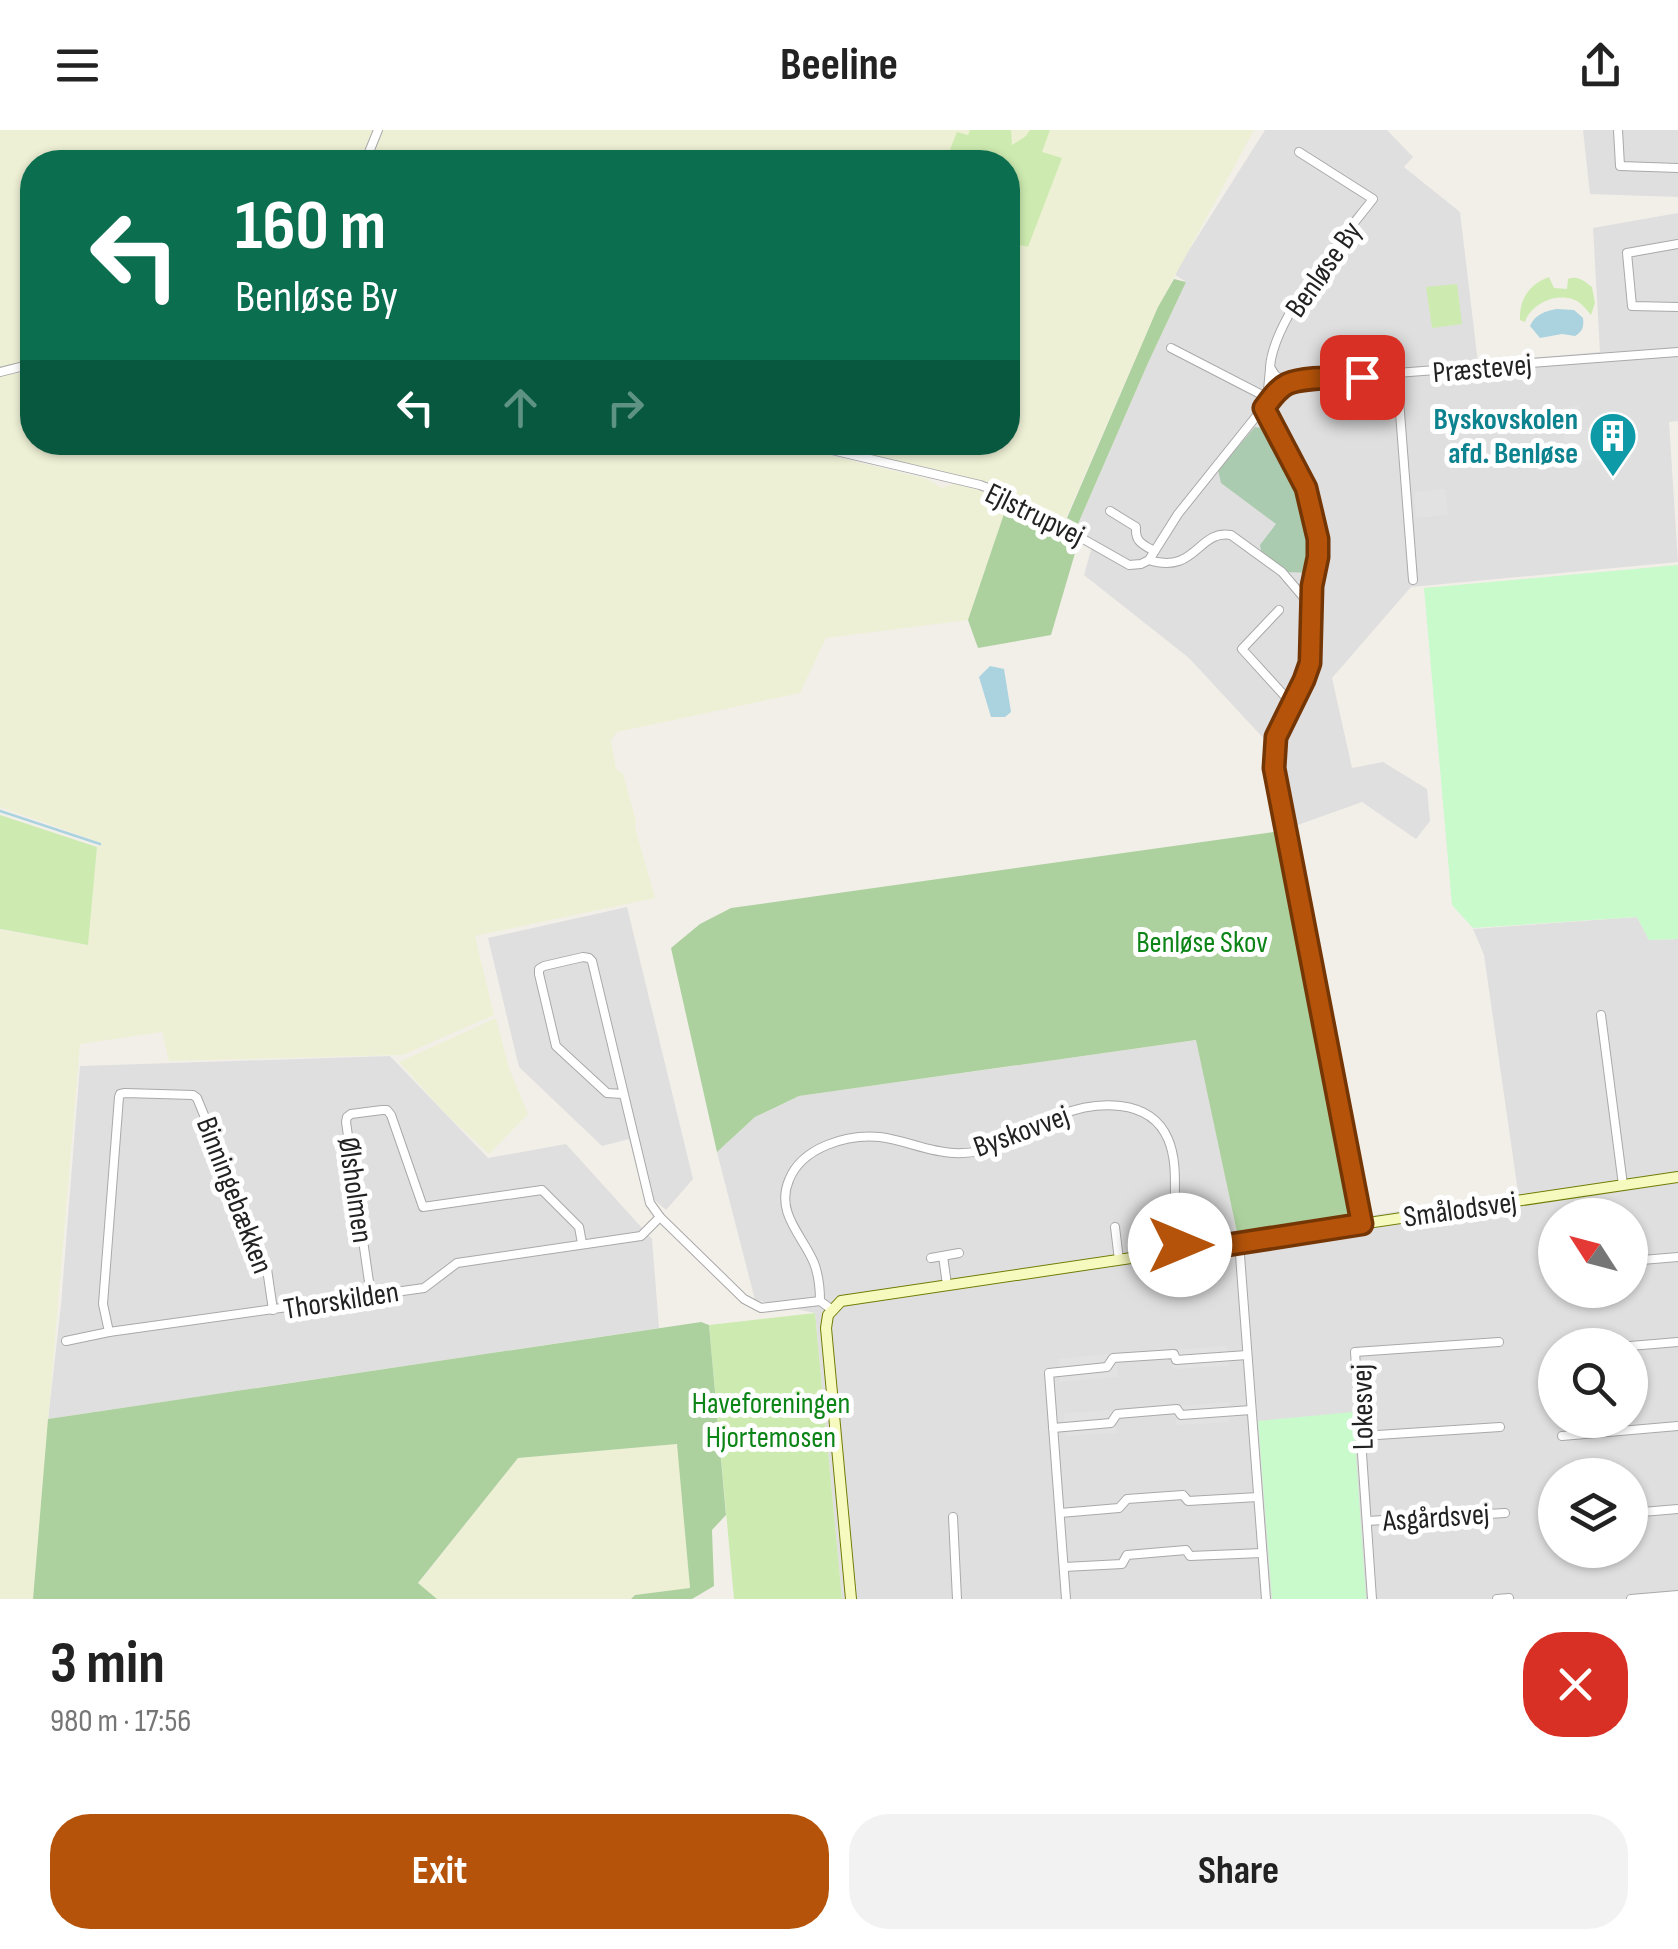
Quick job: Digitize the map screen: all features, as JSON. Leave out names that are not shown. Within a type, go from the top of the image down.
[{"type":"street","points":[[1618,130],[1620,166],[1678,168]]},
{"type":"street","name":"Benløse By","points":[[1270,399],[1270,367],[1276,339],[1290,311],[1373,200],[1299,152]]},
{"type":"street","points":[[1678,244],[1627,253],[1632,306],[1678,307]]},
{"type":"street","points":[[1171,348],[1270,399]]},
{"type":"street","name":"Præstevej","points":[[1287,384],[1678,352]]},
{"type":"street","points":[[1151,556],[1197,489],[1270,399],[1287,384],[1270,367]]},
{"type":"street","points":[[1398,374],[1413,580]]},
{"type":"street","points":[[1264,408],[1306,488],[1318,539],[1310,663],[1276,737],[1274,768],[1362,1224]]},
{"type":"street","name":"Ejlstrupvej","points":[[852,455],[980,486],[1026,505],[1130,564],[1141,564],[1151,556]]},
{"type":"street","points":[[1110,510],[1136,527],[1138,542],[1164,564],[1176,563],[1222,534],[1231,536],[1282,572],[1312,607]]},
{"type":"street","points":[[1299,590],[1312,586]]},
{"type":"street","points":[[1279,610],[1242,649],[1292,704]]},
{"type":"street","points":[[623,1094],[607,1094],[556,1046],[539,974],[544,966],[583,957],[592,961],[650,1203],[660,1217],[744,1299],[761,1308],[820,1301],[832,1309],[826,1328],[851,1599]]},
{"type":"street","points":[[1601,1015],[1623,1184]]},
{"type":"street","name":"Binningebækken","points":[[109,1332],[102,1304],[119,1097],[125,1092],[197,1098],[267,1270],[274,1310]]},
{"type":"street","name":"Byskovvej","points":[[820,1301],[819,1276],[813,1260],[785,1208],[787,1182],[795,1168],[816,1150],[858,1137],[878,1137],[958,1154],[1008,1142],[1082,1108],[1102,1105],[1138,1110],[1161,1127],[1169,1141],[1182,1252]]},
{"type":"street","name":"Ølsholmen","points":[[371,1296],[346,1122],[351,1114],[387,1110],[391,1115],[423,1206],[542,1190],[579,1227],[582,1243]]},
{"type":"street","name":"Smålodsvej","points":[[832,1309],[849,1298],[1678,1177]]},
{"type":"street","name":"Thorskilden","points":[[66,1341],[424,1288],[457,1263],[641,1236],[660,1217]]},
{"type":"street","points":[[1115,1227],[1120,1260]]},
{"type":"street","points":[[1239,1242],[1266,1599]]},
{"type":"street","points":[[931,1258],[959,1253]]},
{"type":"street","points":[[943,1256],[948,1285]]},
{"type":"street","points":[[1648,1260],[1678,1257]]},
{"type":"street","name":"Lokesvej","points":[[1372,1599],[1355,1352],[1498,1342]]},
{"type":"street","points":[[1648,1344],[1678,1342]]},
{"type":"street","points":[[1066,1599],[1049,1373],[1107,1367],[1113,1358],[1174,1354],[1176,1360],[1247,1356]]},
{"type":"street","points":[[1053,1428],[1111,1423],[1117,1414],[1178,1409],[1181,1416],[1251,1410]]},
{"type":"street","points":[[1648,1429],[1678,1426]]},
{"type":"street","points":[[1362,1436],[1500,1427]]},
{"type":"street","points":[[1060,1513],[1119,1508],[1126,1499],[1183,1495],[1188,1502],[1258,1497]]},
{"type":"street","points":[[1648,1512],[1678,1509]]},
{"type":"street","name":"Asgårdsvej","points":[[1367,1521],[1506,1513]]},
{"type":"street","points":[[953,1517],[957,1599]]},
{"type":"street","points":[[1064,1567],[1122,1564],[1128,1555],[1186,1550],[1190,1556],[1262,1553]]},
{"type":"street","points":[[1631,1599],[1678,1594]]},
{"type":"street","points":[[1497,1599],[1509,1598]]},
{"type":"shaded area","points":[[1265,130],[1387,130],[1413,157],[1404,167],[1460,212],[1478,363],[1600,352],[1593,228],[1678,213],[1678,421],[1669,422],[1678,562],[1411,587],[1332,678],[1352,768],[1383,762],[1427,789],[1430,821],[1416,839],[1362,802],[1281,831],[1266,741],[1189,658],[1084,575],[1094,539],[1076,529],[1186,282],[1174,274]]},
{"type":"shaded area","points":[[1583,130],[1678,130],[1678,197],[1590,194]]},
{"type":"shaded area","points":[[1579,405],[1582,431],[1616,430],[1616,437],[1622,437],[1623,458],[1566,462],[1561,409]]},
{"type":"shaded area","points":[[1445,489],[1448,515],[1416,518],[1414,492]]},
{"type":"shaded area","points":[[627,907],[693,1179],[666,1210],[642,1189],[629,1139],[602,1146],[519,1067],[488,938]]},
{"type":"shaded area","points":[[1637,917],[1649,940],[1678,939],[1678,1599],[842,1599],[815,1313],[755,1300],[717,1152],[755,1117],[799,1096],[1197,1040],[1238,1237],[1518,1192],[1484,955],[1473,929]]},
{"type":"shaded area","points":[[390,1056],[488,1158],[566,1144],[652,1239],[659,1328],[48,1419],[80,1066]]},
{"type":"shaded area","points":[[1227,1346],[1229,1366],[1173,1369],[1172,1350]]},
{"type":"shaded area","points":[[1115,1353],[1118,1377],[1060,1382],[1058,1359]]},
{"type":"shaded area","points":[[1229,1402],[1230,1422],[1176,1425],[1175,1406]]},
{"type":"shaded area","points":[[1116,1410],[1117,1433],[1065,1436],[1064,1413]]},
{"type":"green space","points":[[0,130],[373,130],[365,150],[20,150],[20,363],[0,368]]},
{"type":"green space","points":[[382,130],[1254,130],[1158,307],[1064,522],[984,481],[871,455],[1020,455],[1020,150],[374,150]]},
{"type":"green space","points":[[970,130],[1011,130],[1012,145],[1030,130],[1050,130],[1042,152],[1062,158],[1028,247],[1020,245],[1020,150],[950,150],[957,132],[968,135]]},
{"type":"green space","points":[[1549,277],[1554,288],[1567,289],[1568,279],[1575,278],[1592,287],[1595,303],[1591,315],[1575,300],[1558,298],[1537,306],[1525,322],[1520,320],[1527,294]]},
{"type":"green space","points":[[1174,279],[1186,282],[1078,524],[1067,518],[1158,307]]},
{"type":"green space","points":[[1457,284],[1462,324],[1432,328],[1426,287]]},
{"type":"green space","points":[[20,370],[20,455],[828,455],[927,479],[942,488],[954,484],[980,490],[1008,502],[968,620],[826,638],[800,693],[617,732],[611,740],[616,769],[623,774],[655,898],[475,936],[494,1015],[403,1055],[169,1061],[162,1032],[80,1044],[33,1599],[0,1599],[0,930],[87,945],[97,847],[102,843],[0,807],[0,376]]},
{"type":"green space","points":[[1255,427],[1267,429],[1301,497],[1310,532],[1310,573],[1287,572],[1261,551],[1260,545],[1276,524],[1221,483],[1218,470]]},
{"type":"green space","points":[[1008,502],[1078,543],[1051,635],[978,648],[968,620]]},
{"type":"green space","points":[[1678,565],[1678,939],[1649,940],[1637,917],[1473,928],[1452,905],[1424,588]]},
{"type":"green space","points":[[0,815],[97,847],[88,945],[0,929]]},
{"type":"green space","name":"Benløse Skov","points":[[1281,831],[1353,1219],[1238,1237],[1196,1040],[799,1096],[755,1117],[717,1152],[671,948],[700,924],[731,908]]},
{"type":"green space","points":[[496,1018],[509,1068],[528,1114],[489,1154],[399,1062]]},
{"type":"green space","name":"Haveforeningen Hjortemosen","points":[[815,1313],[842,1599],[734,1599],[709,1325]]},
{"type":"green space","points":[[701,1322],[709,1325],[726,1515],[712,1530],[714,1586],[692,1599],[631,1599],[635,1595],[690,1588],[677,1444],[518,1458],[418,1583],[437,1599],[33,1599],[48,1419]]},
{"type":"green space","points":[[1353,1412],[1366,1599],[1272,1599],[1258,1421]]},
{"type":"green space","points":[[678,1444],[690,1589],[635,1595],[631,1599],[437,1599],[418,1584],[518,1458]]},
{"type":"water","points":[[1557,309],[1574,310],[1583,318],[1581,330],[1575,336],[1540,338],[1530,326],[1532,322]]},
{"type":"water","points":[[990,666],[1004,669],[1011,712],[1005,717],[991,717],[979,677]]},
{"type":"waterway","points":[[0,811],[100,844]]},
{"type":"place","name":"Byskovskolen afd. Benløse","points":[[1613,478]]},
{"type":"route","points":[[1180,1245],[1182,1252],[1362,1224],[1274,768],[1276,737],[1310,663],[1318,539],[1306,488],[1264,408],[1287,384],[1362,377]]}]
